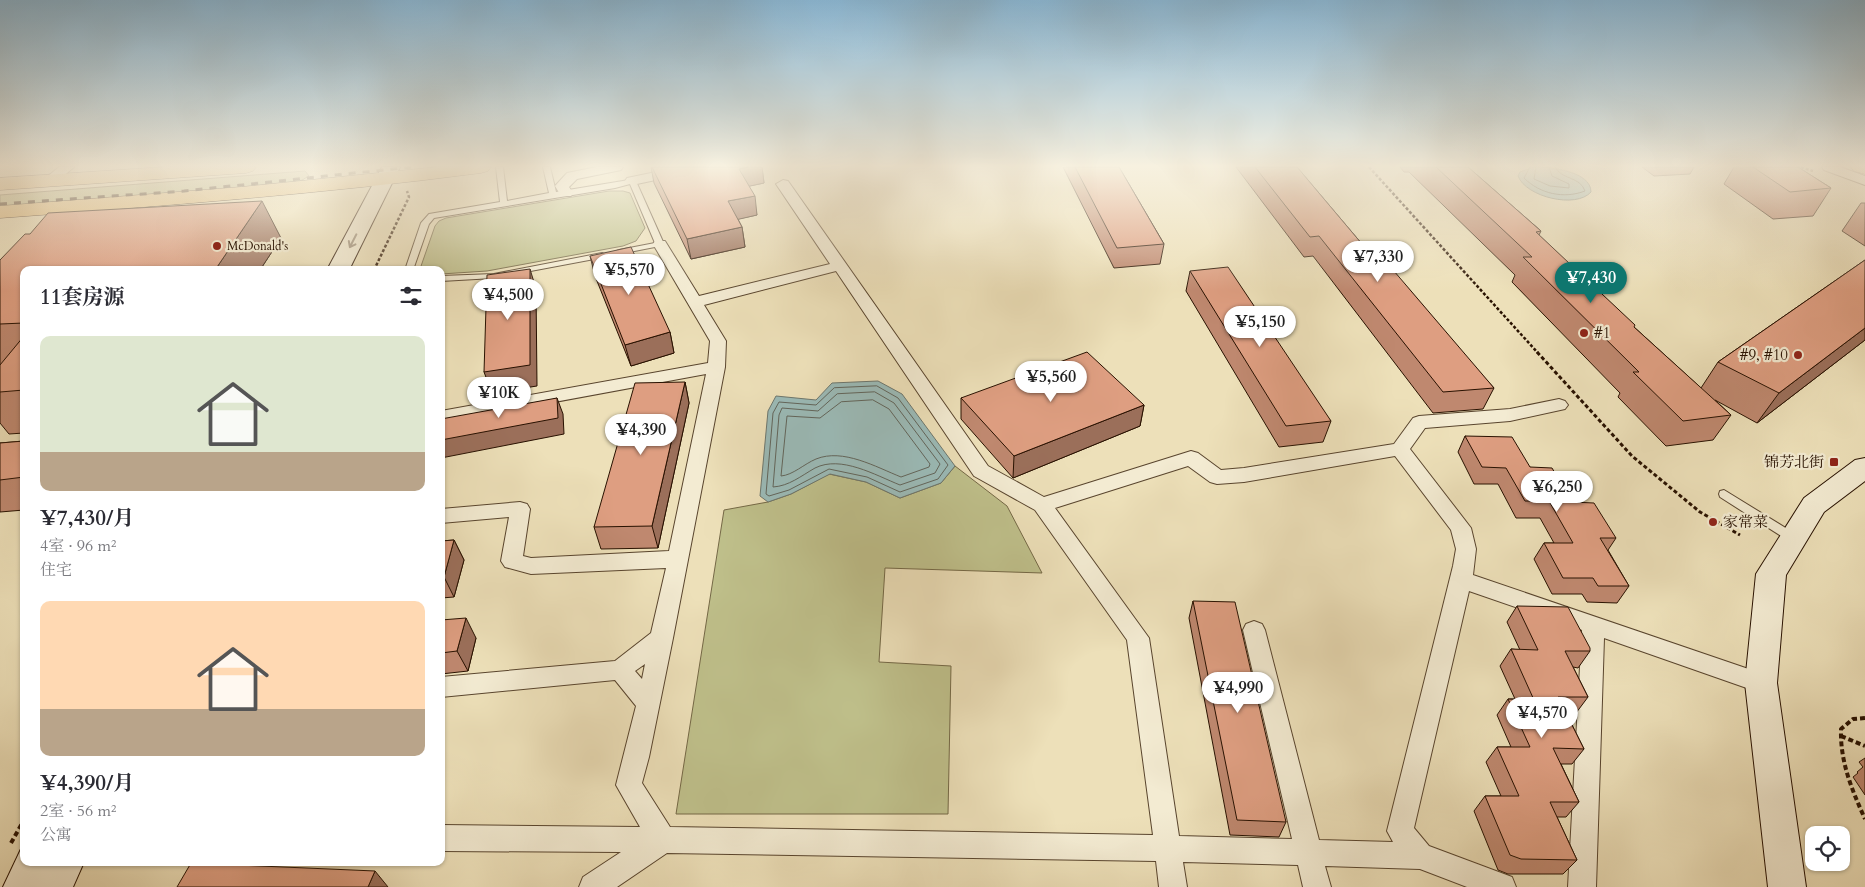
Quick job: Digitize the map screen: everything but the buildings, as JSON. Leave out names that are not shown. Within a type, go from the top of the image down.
[{"type":"main road","points":[[0,212],[96,212],[128,208]]},
{"type":"street","points":[[340,266],[375,208]]},
{"type":"street","points":[[360,266],[382,208]]},
{"type":"street","points":[[800,208],[981,471],[1042,505],[1138,638],[1173,887]]},
{"type":"street","points":[[660,244],[718,340],[716,367],[678,559],[629,785],[663,840]]},
{"type":"street","points":[[695,302],[840,266]]},
{"type":"street","points":[[445,416],[716,367]]},
{"type":"street","points":[[1042,505],[1191,458],[1217,477],[1244,476],[1400,449],[1418,422],[1510,415],[1559,405]]},
{"type":"street","points":[[1400,449],[1461,528],[1466,549],[1400,830],[1420,856]]},
{"type":"street","points":[[1787,887],[1761,683],[1770,574],[1814,505],[1865,467]]},
{"type":"street","points":[[445,516],[520,509],[512,561],[531,566],[678,559]]},
{"type":"street","points":[[1460,580],[1761,683]]},
{"type":"street","points":[[1582,887],[1592,624]]},
{"type":"street","points":[[1254,630],[1317,887]]},
{"type":"street","points":[[445,687],[620,670],[662,638]]},
{"type":"street","points":[[620,670],[648,703]]},
{"type":"street","points":[[445,838],[1168,849],[1420,856],[1502,887]]},
{"type":"street","points":[[593,887],[663,840]]},
{"type":"street","points":[[22,887],[32,866]]},
{"type":"street","points":[[53,887],[63,866]]},
{"type":"lane","points":[[410,266],[424,222],[432,216],[474,208]]},
{"type":"lane","points":[[445,279],[494,276],[660,244],[644,208]]},
{"type":"lane","points":[[1724,494],[1794,538]]},
{"type":"path","points":[[376,266],[404,208]]},
{"type":"path","points":[[1407,208],[1632,456],[1700,512],[1740,535]]},
{"type":"path","points":[[1865,718],[1853,719],[1841,729],[1840,736],[1843,764],[1865,819]]},
{"type":"path","points":[[1840,736],[1865,746]]},
{"type":"green space","points":[[504,208],[637,208],[645,228],[636,241],[623,246],[487,271],[445,274],[445,266],[421,266],[435,226],[439,221],[446,218]]},
{"type":"green space","points":[[955,466],[1007,506],[1042,573],[885,568],[879,662],[951,666],[948,814],[676,814],[724,510],[768,502],[791,494],[829,474],[866,482],[900,498],[941,483]]},
{"type":"water","points":[[878,381],[902,394],[955,466],[941,483],[900,498],[866,482],[830,474],[791,494],[768,502],[760,496],[768,411],[776,396],[816,400],[832,383]]},
{"type":"place","name":"McDonald's","points":[[217,246]]},
{"type":"place","name":"#1","points":[[1584,333]]},
{"type":"place","name":"#9, #10","points":[[1798,355]]},
{"type":"place","name":"锦芳北街","points":[[1834,462]]},
{"type":"place","name":"家常菜","points":[[1713,522]]}]
